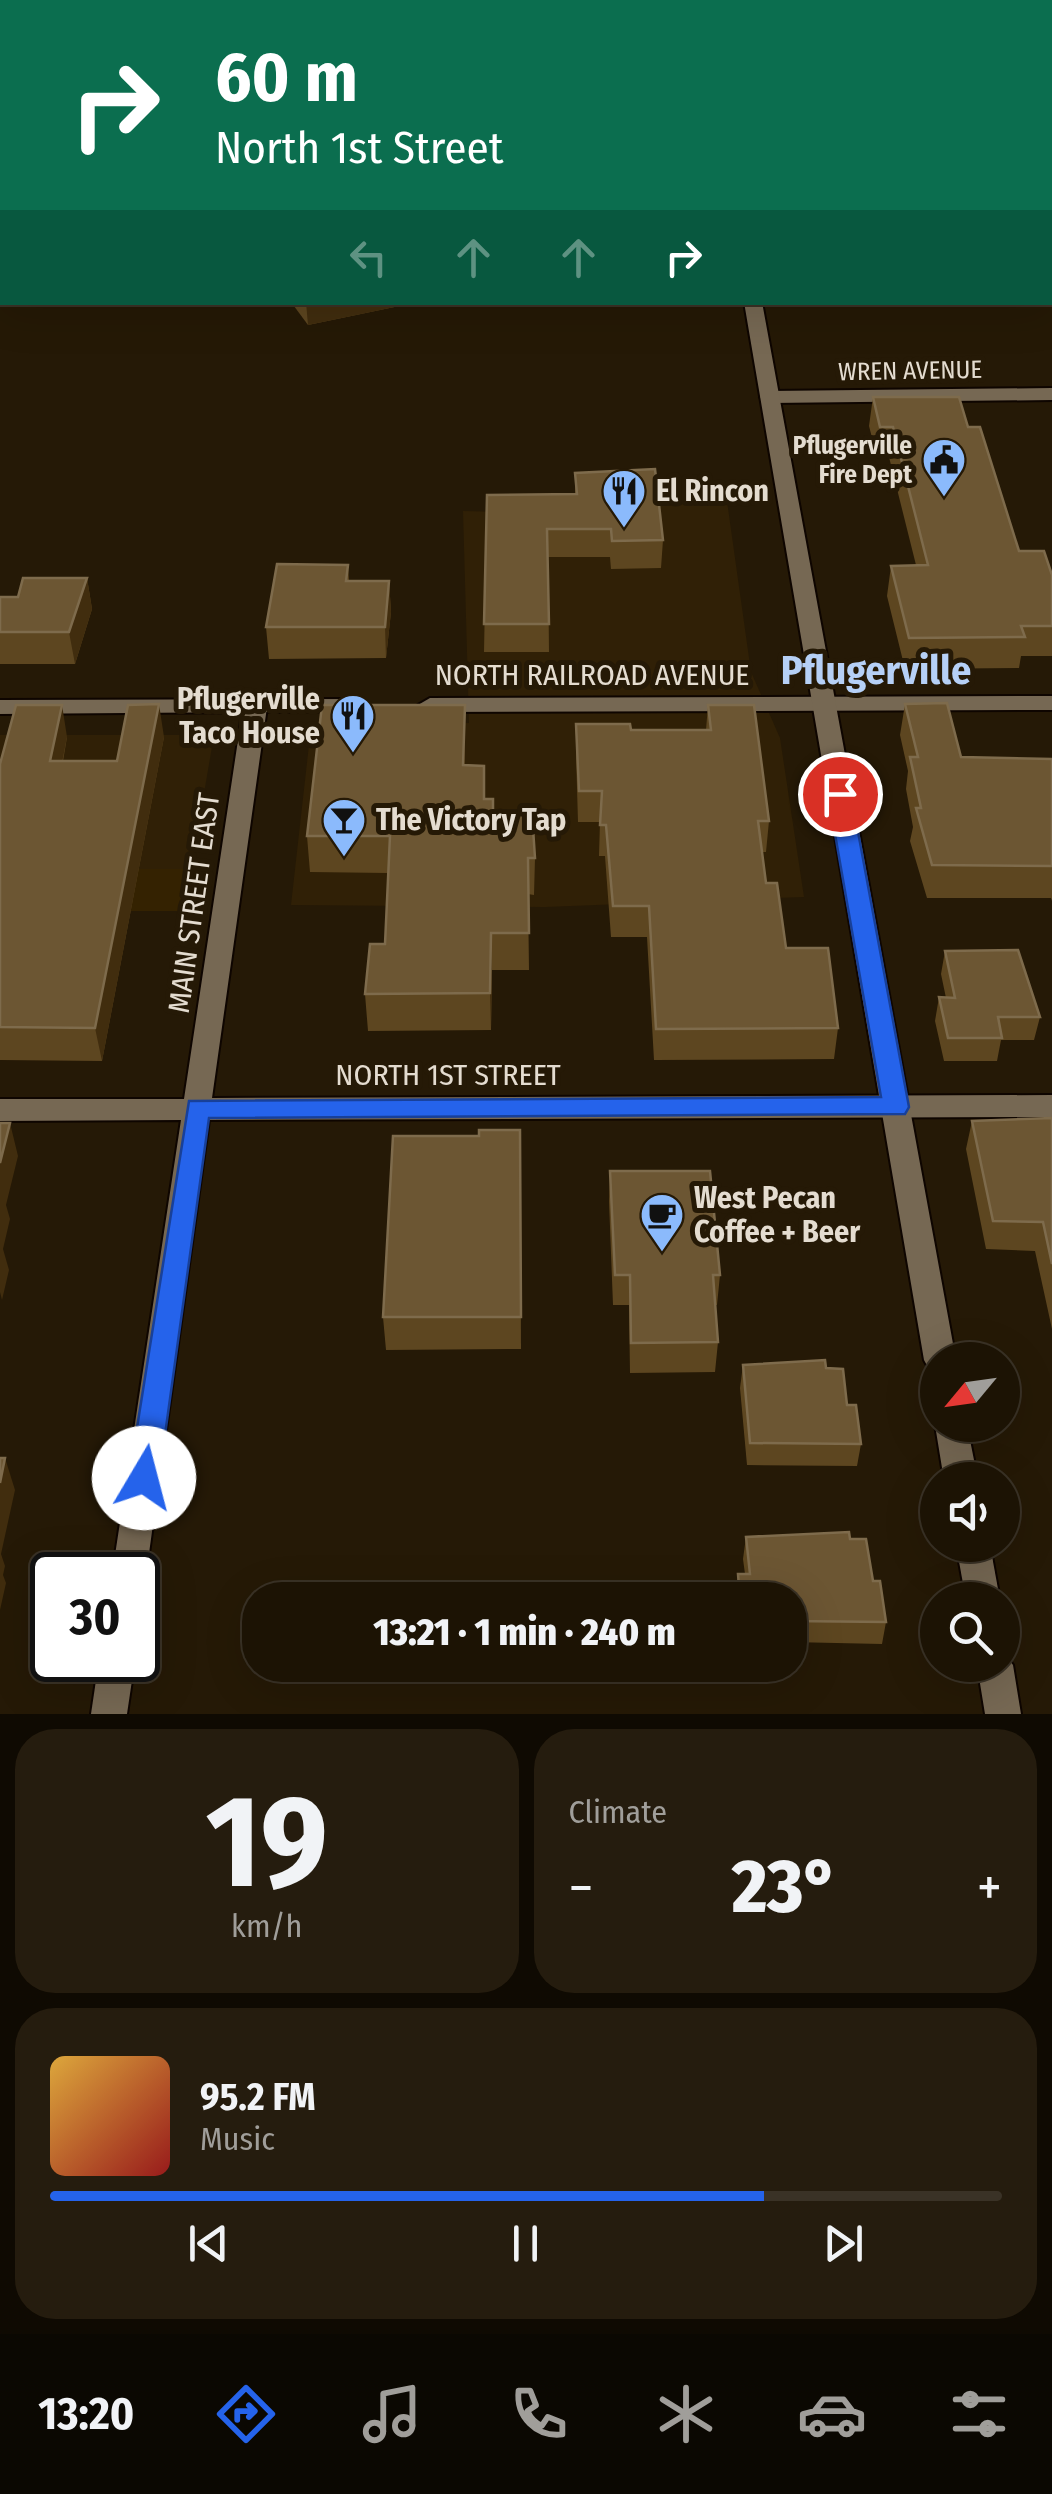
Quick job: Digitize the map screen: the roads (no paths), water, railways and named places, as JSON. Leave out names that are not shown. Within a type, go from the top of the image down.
[{"type":"street","points":[[753,305],[937,1342]]},
{"type":"street","name":"WREN AVENUE","points":[[770,397],[1052,394]]},
{"type":"street","name":"NORTH RAILROAD AVENUE","points":[[0,708],[1052,703]]},
{"type":"street","name":"MAIN STREET EAST","points":[[133,1552],[255,706]]},
{"type":"street","name":"NORTH 1ST STREET","points":[[0,1110],[1052,1106]]},
{"type":"street","points":[[109,1714],[114,1682]]},
{"type":"street","points":[[998,1682],[1004,1714]]},
{"type":"place","name":"Pflugerville Fire Dept","points":[[944,498]]},
{"type":"place","name":"El Rincon","points":[[624,529]]},
{"type":"place","name":"Pflugerville Taco House","points":[[353,754]]},
{"type":"place","name":"The Victory Tap","points":[[344,858]]},
{"type":"place","name":"West Pecan Coffee + Beer","points":[[662,1253]]},
{"type":"district","name":"Pflugerville","points":[[876,671]]}]
